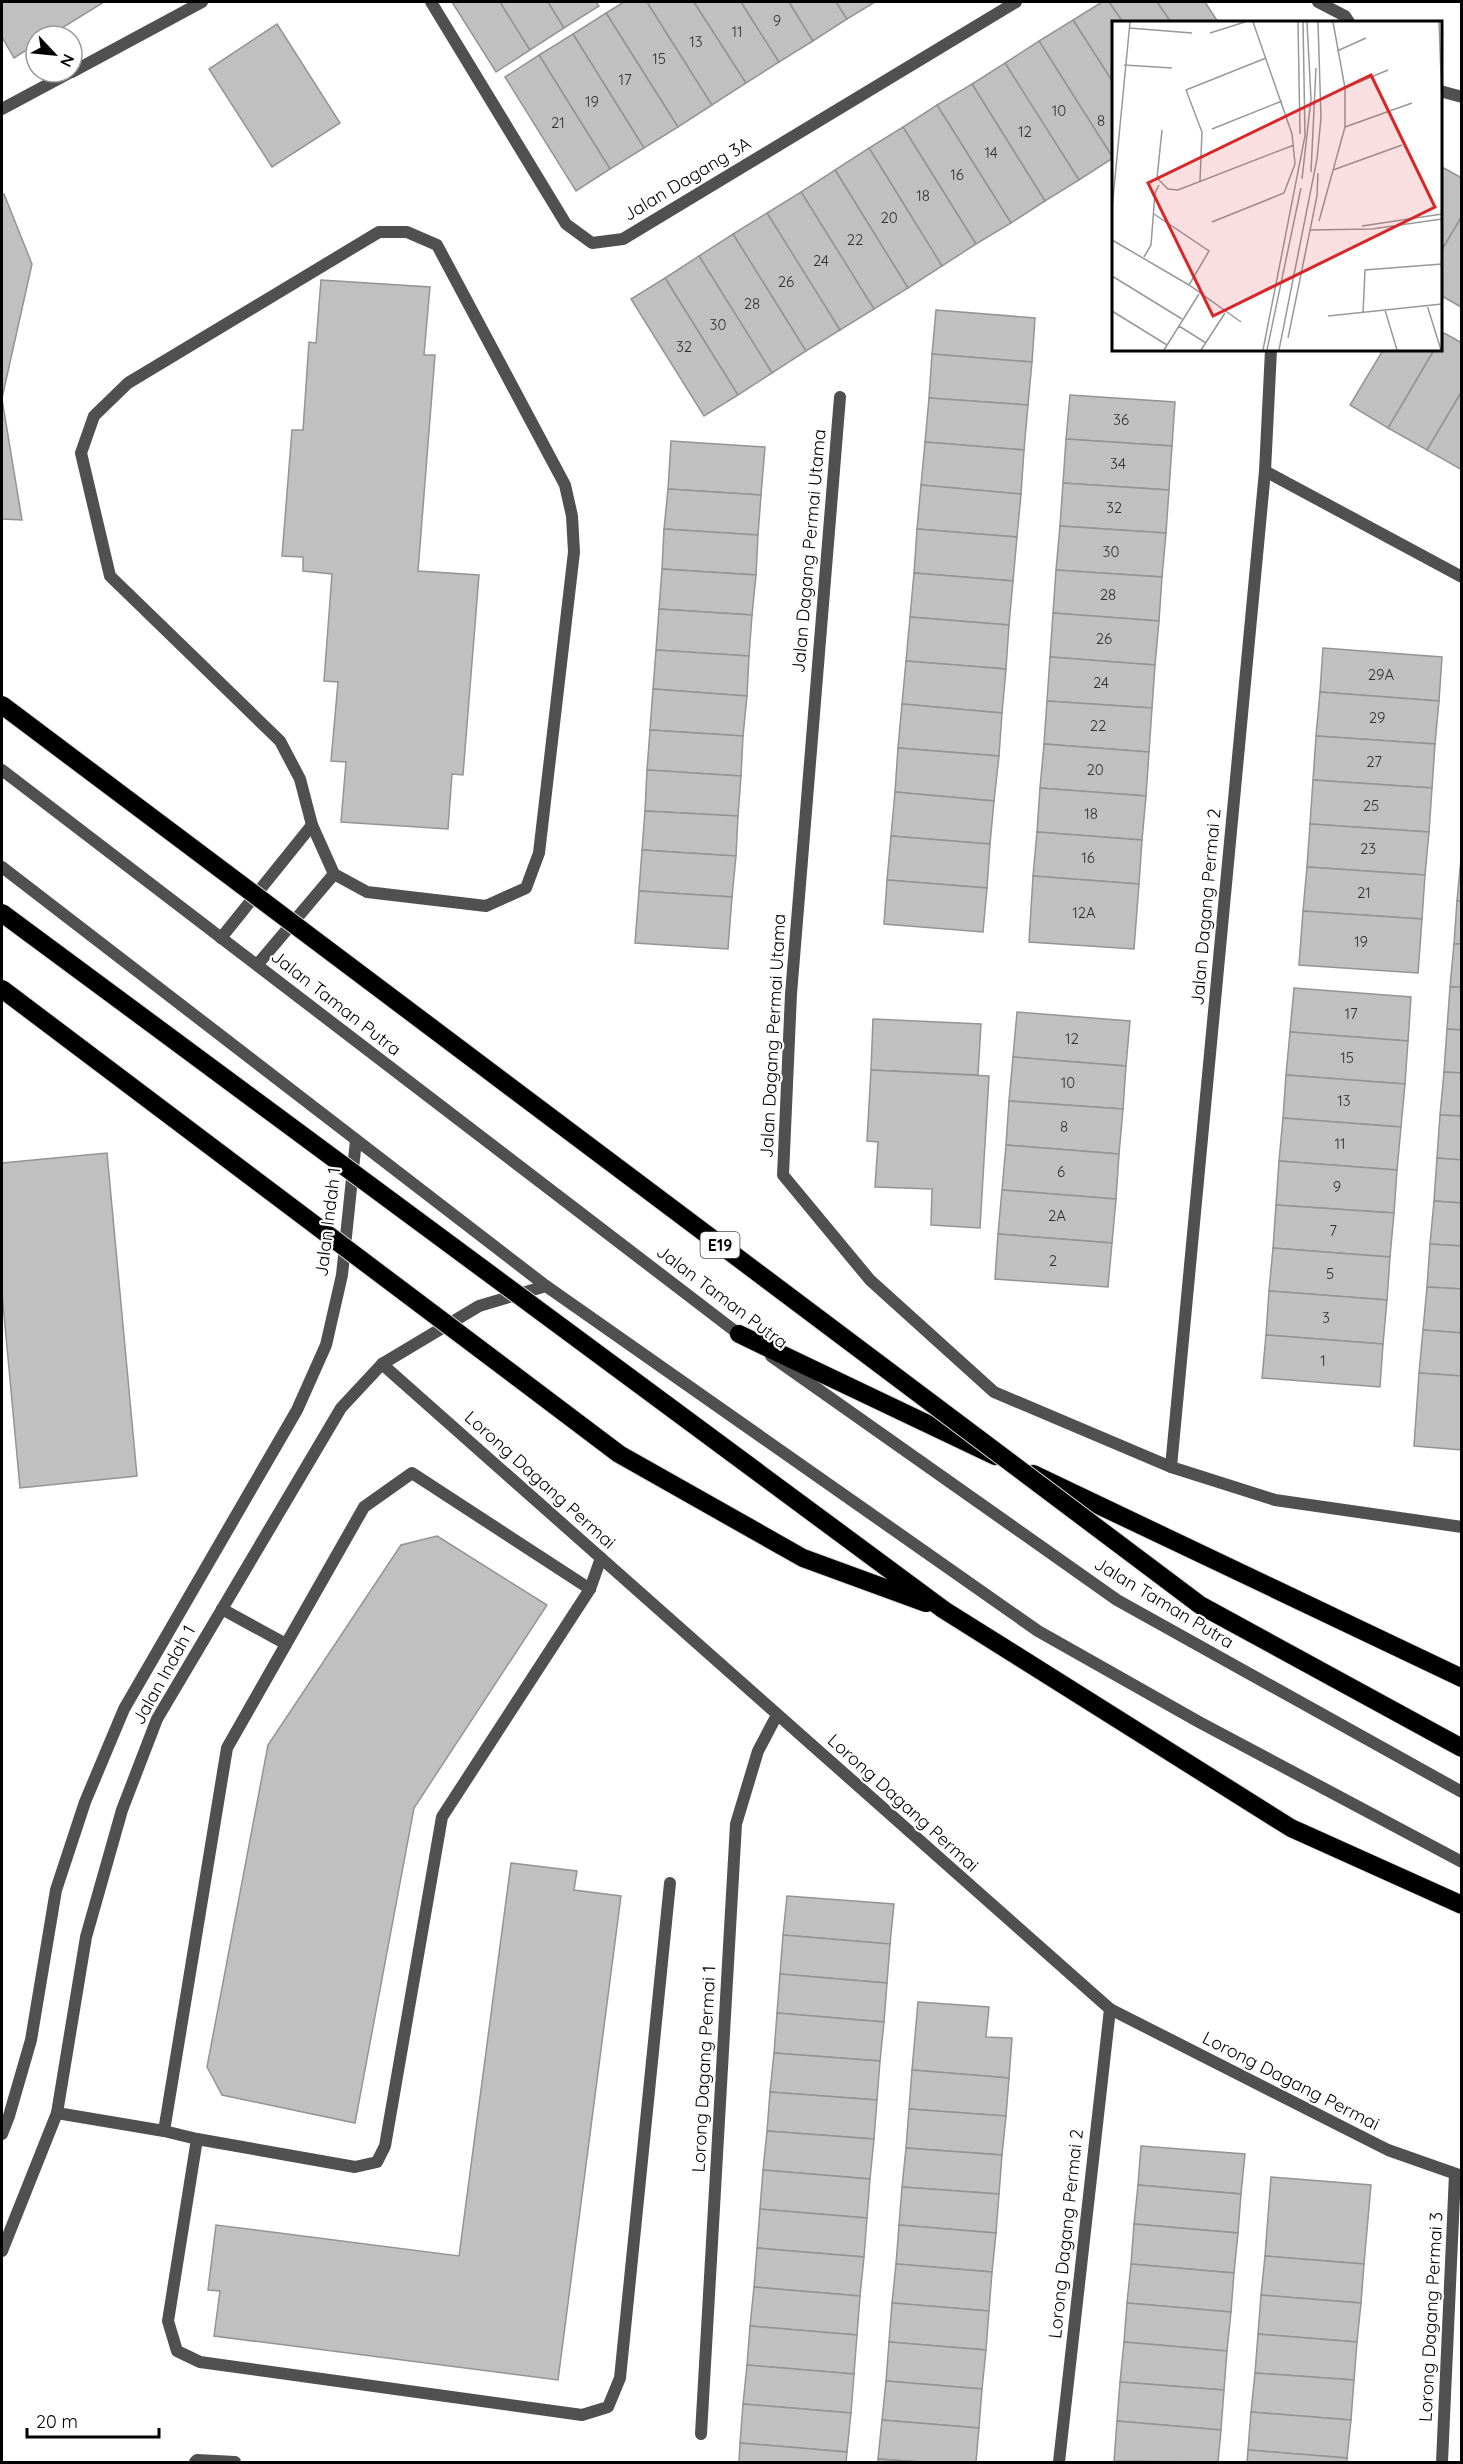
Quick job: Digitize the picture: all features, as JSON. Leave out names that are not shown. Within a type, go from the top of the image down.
[{"type":"highway","name":"E19","points":[[2,705],[1200,1605],[1461,1748]]},
{"type":"highway","points":[[2,913],[944,1610],[1291,1828],[1461,1905]]},
{"type":"highway","points":[[2,989],[619,1454],[802,1557],[944,1610]]},
{"type":"highway","points":[[739,1334],[1461,1678]]},
{"type":"street","points":[[84,66],[202,2]]},
{"type":"street","name":"Jalan Dagang 3A","points":[[431,2],[567,224],[592,243],[623,239],[1016,2]]},
{"type":"street","points":[[1318,2],[1345,16],[1349,21]]},
{"type":"street","points":[[2,110],[50,84]]},
{"type":"street","points":[[1442,92],[1461,97]]},
{"type":"street","points":[[379,232],[407,232],[437,244],[565,485],[572,516],[574,552],[538,853],[526,888],[486,906],[367,892],[334,874],[312,825],[300,779],[280,741],[110,576],[81,453],[94,416],[129,383],[379,232]]},
{"type":"street","name":"Jalan Dagang Permai 2","points":[[1170,1467],[1265,471],[1271,351]]},
{"type":"street","name":"Jalan Dagang Permai Utama","points":[[840,397],[791,994],[783,1174],[870,1280],[994,1392],[1170,1467],[1275,1500],[1461,1527]]},
{"type":"street","points":[[1265,471],[1461,577]]},
{"type":"street","name":"Jalan Taman Putra","points":[[2,770],[739,1334],[1117,1600],[1461,1792]]},
{"type":"street","points":[[221,938],[312,825]]},
{"type":"street","points":[[2,867],[546,1286],[1038,1631],[1199,1722],[1461,1862]]},
{"type":"street","points":[[257,965],[334,874]]},
{"type":"street","name":"Jalan Indah 1","points":[[2,2134],[31,2040],[56,1890],[85,1802],[124,1709],[297,1410],[326,1345],[342,1275],[356,1140]]},
{"type":"street","name":"Jalan Indah 1","points":[[2,2251],[57,2113],[86,1937],[122,1810],[157,1719],[341,1408],[382,1364],[479,1306],[546,1286]]},
{"type":"street","name":"Lorong Dagang Permai","points":[[382,1364],[1110,2010],[1388,2150],[1458,2175]]},
{"type":"street","points":[[164,2131],[227,1748],[364,1507],[412,1473],[590,1589]]},
{"type":"street","points":[[57,2113],[355,2167],[377,2162],[385,2146],[442,1817],[590,1589],[601,1558]]},
{"type":"street","points":[[222,1609],[286,1644]]},
{"type":"street","name":"Lorong Dagang Permai 1","points":[[701,2434],[736,1824],[758,1751],[777,1715]]},
{"type":"street","points":[[197,2139],[168,2321],[177,2351],[200,2362],[582,2415],[608,2407],[620,2378],[670,1883]]},
{"type":"street","name":"Lorong Dagang Permai 2","points":[[1059,2463],[1110,2010]]},
{"type":"street","name":"Lorong Dagang Permai 3","points":[[1442,2463],[1458,2175]]},
{"type":"street","points":[[195,2463],[197,2460],[235,2463]]},
{"type":"building","points":[[2,2],[104,2],[68,24],[24,24],[24,52],[14,58],[2,37]]},
{"type":"building","points":[[452,2],[500,2],[530,50],[496,72]]},
{"type":"building","points":[[500,2],[548,2],[564,28],[530,50]]},
{"type":"building","points":[[548,2],[596,2],[599,6],[564,28]]},
{"type":"building","points":[[624,2],[647,2],[712,105],[678,127],[606,13]]},
{"type":"building","points":[[647,2],[694,2],[746,83],[712,105]]},
{"type":"building","points":[[694,2],[741,2],[779,62],[746,83]]},
{"type":"building","points":[[741,2],[789,2],[813,41],[779,62]]},
{"type":"building","points":[[789,2],[836,2],[847,19],[813,41]]},
{"type":"building","points":[[836,2],[875,2],[847,19]]},
{"type":"building","points":[[1102,2],[1109,2],[1122,21],[1112,21],[1112,81],[1073,20]]},
{"type":"building","points":[[1109,2],[1157,2],[1170,21],[1122,21]]},
{"type":"building","points":[[1157,2],[1205,2],[1217,21],[1170,21]]},
{"type":"building","points":[[606,13],[678,127],[644,148],[573,34]]},
{"type":"building","points":[[1073,20],[1112,81],[1112,156],[1039,41]]},
{"type":"building","points":[[277,24],[340,123],[272,167],[209,69]]},
{"type":"building","points":[[573,34],[644,148],[610,169],[539,55]]},
{"type":"building","points":[[1039,41],[1112,159],[1079,180],[1005,63]]},
{"type":"building","points":[[539,55],[610,169],[576,191],[505,77]]},
{"type":"building","points":[[1005,63],[1079,180],[1045,201],[972,84]]},
{"type":"building","points":[[972,84],[1045,201],[1011,223],[937,105]]},
{"type":"building","points":[[937,105],[1011,223],[976,244],[903,127]]},
{"type":"building","points":[[903,127],[976,244],[942,266],[869,148]]},
{"type":"building","points":[[869,148],[942,266],[908,288],[835,170]]},
{"type":"building","points":[[1442,167],[1462,178],[1462,216],[1442,250]]},
{"type":"building","points":[[835,170],[908,288],[874,309],[801,192]]},
{"type":"building","points":[[801,192],[874,309],[840,330],[767,213]]},
{"type":"building","points":[[4,194],[32,264],[2,398],[2,195]]},
{"type":"building","points":[[767,213],[840,330],[806,351],[733,234]]},
{"type":"building","points":[[1462,216],[1461,307],[1442,296],[1442,250]]},
{"type":"building","points":[[733,234],[806,351],[772,373],[699,256]]},
{"type":"building","points":[[699,256],[772,373],[738,395],[665,278]]},
{"type":"building","points":[[665,278],[738,395],[704,416],[631,299]]},
{"type":"building","points":[[321,280],[430,287],[424,355],[435,355],[418,571],[479,575],[463,775],[452,774],[448,829],[341,822],[346,762],[331,761],[338,682],[324,681],[332,574],[303,571],[303,557],[282,556],[292,430],[303,430],[309,342],[316,343]]},
{"type":"building","points":[[936,310],[1035,318],[1032,362],[932,354]]},
{"type":"building","points":[[1444,333],[1462,343],[1462,391],[1427,450],[1388,428],[1433,351],[1442,351]]},
{"type":"building","points":[[1382,351],[1433,351],[1388,428],[1350,405]]},
{"type":"building","points":[[932,354],[1032,362],[1028,405],[929,398]]},
{"type":"building","points":[[1462,391],[1462,470],[1427,450]]},
{"type":"building","points":[[1070,395],[1175,402],[1172,446],[1066,439]]},
{"type":"building","points":[[929,398],[1028,405],[1024,450],[925,442]]},
{"type":"building","points":[[2,399],[22,520],[2,519]]},
{"type":"building","points":[[1066,439],[1172,446],[1169,490],[1063,483]]},
{"type":"building","points":[[671,441],[765,447],[761,495],[668,489]]},
{"type":"building","points":[[925,442],[1024,450],[1021,494],[921,485]]},
{"type":"building","points":[[1063,483],[1169,490],[1166,533],[1060,526]]},
{"type":"building","points":[[921,485],[1021,494],[1017,537],[917,529]]},
{"type":"building","points":[[668,489],[761,495],[758,535],[664,529]]},
{"type":"building","points":[[1060,526],[1166,533],[1162,577],[1056,570]]},
{"type":"building","points":[[664,529],[758,535],[756,575],[662,569]]},
{"type":"building","points":[[917,529],[1017,537],[1013,581],[914,573]]},
{"type":"building","points":[[662,569],[756,575],[752,615],[659,609]]},
{"type":"building","points":[[1056,570],[1162,577],[1159,621],[1053,613]]},
{"type":"building","points":[[914,573],[1013,581],[1009,625],[910,617]]},
{"type":"building","points":[[659,609],[752,615],[749,656],[656,650]]},
{"type":"building","points":[[1053,613],[1159,621],[1155,665],[1050,657]]},
{"type":"building","points":[[910,617],[1009,625],[1006,669],[906,661]]},
{"type":"building","points":[[1323,648],[1442,657],[1439,701],[1320,692]]},
{"type":"building","points":[[656,650],[749,656],[747,696],[653,689]]},
{"type":"building","points":[[1050,657],[1155,665],[1152,708],[1047,701]]},
{"type":"building","points":[[906,661],[1006,669],[1002,713],[902,704]]},
{"type":"building","points":[[653,689],[747,696],[743,736],[650,730]]},
{"type":"building","points":[[1320,692],[1439,701],[1435,744],[1316,736]]},
{"type":"building","points":[[1047,701],[1152,708],[1149,752],[1044,744]]},
{"type":"building","points":[[902,704],[1002,713],[999,756],[898,748]]},
{"type":"building","points":[[650,730],[743,736],[741,776],[647,770]]},
{"type":"building","points":[[1316,736],[1435,744],[1432,788],[1313,780]]},
{"type":"building","points":[[1044,744],[1149,752],[1146,796],[1040,788]]},
{"type":"building","points":[[898,748],[999,756],[994,801],[895,792]]},
{"type":"building","points":[[647,770],[741,776],[738,816],[645,811]]},
{"type":"building","points":[[1313,780],[1432,788],[1429,832],[1310,824]]},
{"type":"building","points":[[1040,788],[1146,796],[1142,840],[1037,832]]},
{"type":"building","points":[[895,792],[994,801],[990,844],[891,836]]},
{"type":"building","points":[[645,811],[738,816],[736,856],[642,850]]},
{"type":"building","points":[[1310,824],[1429,832],[1425,875],[1307,867]]},
{"type":"building","points":[[1037,832],[1142,840],[1139,884],[1033,876]]},
{"type":"building","points":[[891,836],[990,844],[987,888],[887,880]]},
{"type":"building","points":[[642,850],[736,856],[732,897],[639,891]]},
{"type":"building","points":[[1461,858],[1462,901],[1457,901]]},
{"type":"building","points":[[1307,867],[1425,875],[1422,919],[1303,911]]},
{"type":"building","points":[[1033,876],[1139,884],[1134,949],[1029,942]]},
{"type":"building","points":[[887,880],[987,888],[983,932],[884,924]]},
{"type":"building","points":[[639,891],[732,897],[728,949],[635,943]]},
{"type":"building","points":[[1457,901],[1462,901],[1462,944],[1454,944]]},
{"type":"building","points":[[1303,911],[1422,919],[1418,973],[1299,965]]},
{"type":"building","points":[[1454,944],[1462,944],[1462,987],[1450,987]]},
{"type":"building","points":[[1450,987],[1462,987],[1462,1030],[1447,1029]]},
{"type":"building","points":[[1294,988],[1411,997],[1408,1041],[1290,1032]]},
{"type":"building","points":[[1017,1012],[1130,1021],[1126,1066],[1013,1057]]},
{"type":"building","points":[[873,1019],[981,1024],[978,1075],[871,1070]]},
{"type":"building","points":[[1447,1029],[1462,1030],[1462,1073],[1444,1072]]},
{"type":"building","points":[[1290,1032],[1408,1041],[1405,1084],[1286,1075]]},
{"type":"building","points":[[1013,1057],[1126,1066],[1123,1109],[1009,1101]]},
{"type":"building","points":[[871,1070],[989,1076],[980,1228],[931,1225],[932,1189],[875,1187],[878,1142],[867,1141]]},
{"type":"building","points":[[1444,1072],[1462,1073],[1462,1116],[1440,1115]]},
{"type":"building","points":[[1286,1075],[1405,1084],[1401,1127],[1283,1118]]},
{"type":"building","points":[[1009,1101],[1123,1109],[1119,1154],[1006,1145]]},
{"type":"building","points":[[1440,1115],[1462,1116],[1462,1160],[1437,1158]]},
{"type":"building","points":[[1283,1118],[1401,1127],[1397,1170],[1279,1161]]},
{"type":"building","points":[[1006,1145],[1119,1154],[1116,1199],[1002,1190]]},
{"type":"building","points":[[107,1153],[137,1476],[20,1488],[2,1293],[2,1163]]},
{"type":"building","points":[[1437,1158],[1462,1160],[1462,1203],[1434,1201]]},
{"type":"building","points":[[1279,1161],[1397,1170],[1394,1213],[1276,1205]]},
{"type":"building","points":[[1002,1190],[1116,1199],[1112,1243],[998,1234]]},
{"type":"building","points":[[1434,1201],[1462,1203],[1462,1246],[1430,1244]]},
{"type":"building","points":[[1276,1205],[1394,1213],[1390,1257],[1273,1248]]},
{"type":"building","points":[[998,1234],[1112,1243],[1108,1287],[995,1279]]},
{"type":"building","points":[[1430,1244],[1462,1246],[1462,1289],[1427,1287]]},
{"type":"building","points":[[1273,1248],[1390,1257],[1387,1300],[1269,1291]]},
{"type":"building","points":[[1427,1287],[1462,1289],[1462,1333],[1423,1330]]},
{"type":"building","points":[[1269,1291],[1387,1300],[1383,1344],[1266,1335]]},
{"type":"building","points":[[1423,1330],[1462,1333],[1462,1376],[1419,1373]]},
{"type":"building","points":[[1266,1335],[1383,1344],[1380,1387],[1262,1378]]},
{"type":"building","points":[[1419,1373],[1462,1376],[1462,1450],[1414,1446]]},
{"type":"building","points":[[437,1536],[547,1605],[414,1808],[355,2123],[222,2095],[207,2067],[268,1745],[401,1545]]},
{"type":"building","points":[[511,1863],[577,1871],[574,1890],[621,1896],[558,2380],[214,2336],[220,2291],[208,2290],[216,2225],[459,2256]]},
{"type":"building","points":[[787,1896],[894,1904],[890,1944],[783,1935]]},
{"type":"building","points":[[783,1935],[890,1944],[887,1983],[780,1974]]},
{"type":"building","points":[[780,1974],[887,1983],[884,2022],[777,2013]]},
{"type":"building","points":[[918,2002],[989,2007],[986,2037],[1012,2038],[1009,2078],[912,2070]]},
{"type":"building","points":[[777,2013],[884,2022],[880,2061],[774,2053]]},
{"type":"building","points":[[774,2053],[880,2061],[877,2100],[770,2092]]},
{"type":"building","points":[[912,2070],[1009,2078],[1006,2116],[909,2109]]},
{"type":"building","points":[[770,2092],[877,2100],[874,2139],[767,2131]]},
{"type":"building","points":[[909,2109],[1006,2116],[1002,2155],[906,2148]]},
{"type":"building","points":[[767,2131],[874,2139],[870,2179],[763,2170]]},
{"type":"building","points":[[1141,2146],[1245,2154],[1241,2194],[1138,2185]]},
{"type":"building","points":[[906,2148],[1002,2155],[999,2194],[902,2187]]},
{"type":"building","points":[[763,2170],[870,2179],[867,2218],[760,2209]]},
{"type":"building","points":[[1271,2177],[1371,2185],[1364,2264],[1265,2256]]},
{"type":"building","points":[[1138,2185],[1241,2194],[1238,2233],[1134,2224]]},
{"type":"building","points":[[902,2187],[999,2194],[996,2233],[899,2225]]},
{"type":"building","points":[[760,2209],[867,2218],[864,2257],[757,2248]]},
{"type":"building","points":[[1134,2224],[1238,2233],[1234,2273],[1131,2264]]},
{"type":"building","points":[[899,2225],[996,2233],[992,2272],[896,2264]]},
{"type":"building","points":[[757,2248],[864,2257],[860,2296],[754,2287]]},
{"type":"building","points":[[1265,2256],[1364,2264],[1361,2303],[1261,2295]]},
{"type":"building","points":[[896,2264],[992,2272],[989,2311],[892,2303]]},
{"type":"building","points":[[1131,2264],[1234,2273],[1231,2312],[1127,2303]]},
{"type":"building","points":[[754,2287],[860,2296],[857,2335],[750,2326]]},
{"type":"building","points":[[1261,2295],[1361,2303],[1357,2342],[1258,2334]]},
{"type":"building","points":[[892,2303],[989,2311],[986,2350],[889,2342]]},
{"type":"building","points":[[1127,2303],[1231,2312],[1227,2351],[1124,2342]]},
{"type":"building","points":[[750,2326],[857,2335],[854,2374],[747,2365]]},
{"type":"building","points":[[1258,2334],[1357,2342],[1354,2380],[1255,2373]]},
{"type":"building","points":[[889,2342],[986,2350],[982,2389],[886,2381]]},
{"type":"building","points":[[1124,2342],[1227,2351],[1224,2390],[1120,2382]]},
{"type":"building","points":[[747,2365],[854,2374],[851,2413],[743,2404]]},
{"type":"building","points":[[1255,2373],[1354,2380],[1351,2420],[1251,2412]]},
{"type":"building","points":[[886,2381],[982,2389],[979,2428],[882,2420]]},
{"type":"building","points":[[1120,2382],[1224,2390],[1221,2430],[1117,2421]]},
{"type":"building","points":[[743,2404],[851,2413],[847,2452],[740,2443]]},
{"type":"building","points":[[1251,2412],[1351,2420],[1347,2458],[1248,2450]]},
{"type":"building","points":[[882,2420],[979,2428],[976,2462],[878,2459]]},
{"type":"building","points":[[1117,2421],[1221,2430],[1218,2462],[1114,2461]]},
{"type":"building","points":[[740,2443],[847,2452],[846,2462],[739,2462]]},
{"type":"building","points":[[1248,2450],[1347,2458],[1347,2462],[1247,2462]]},
{"type":"building","points":[[878,2459],[922,2462],[878,2462]]}]
